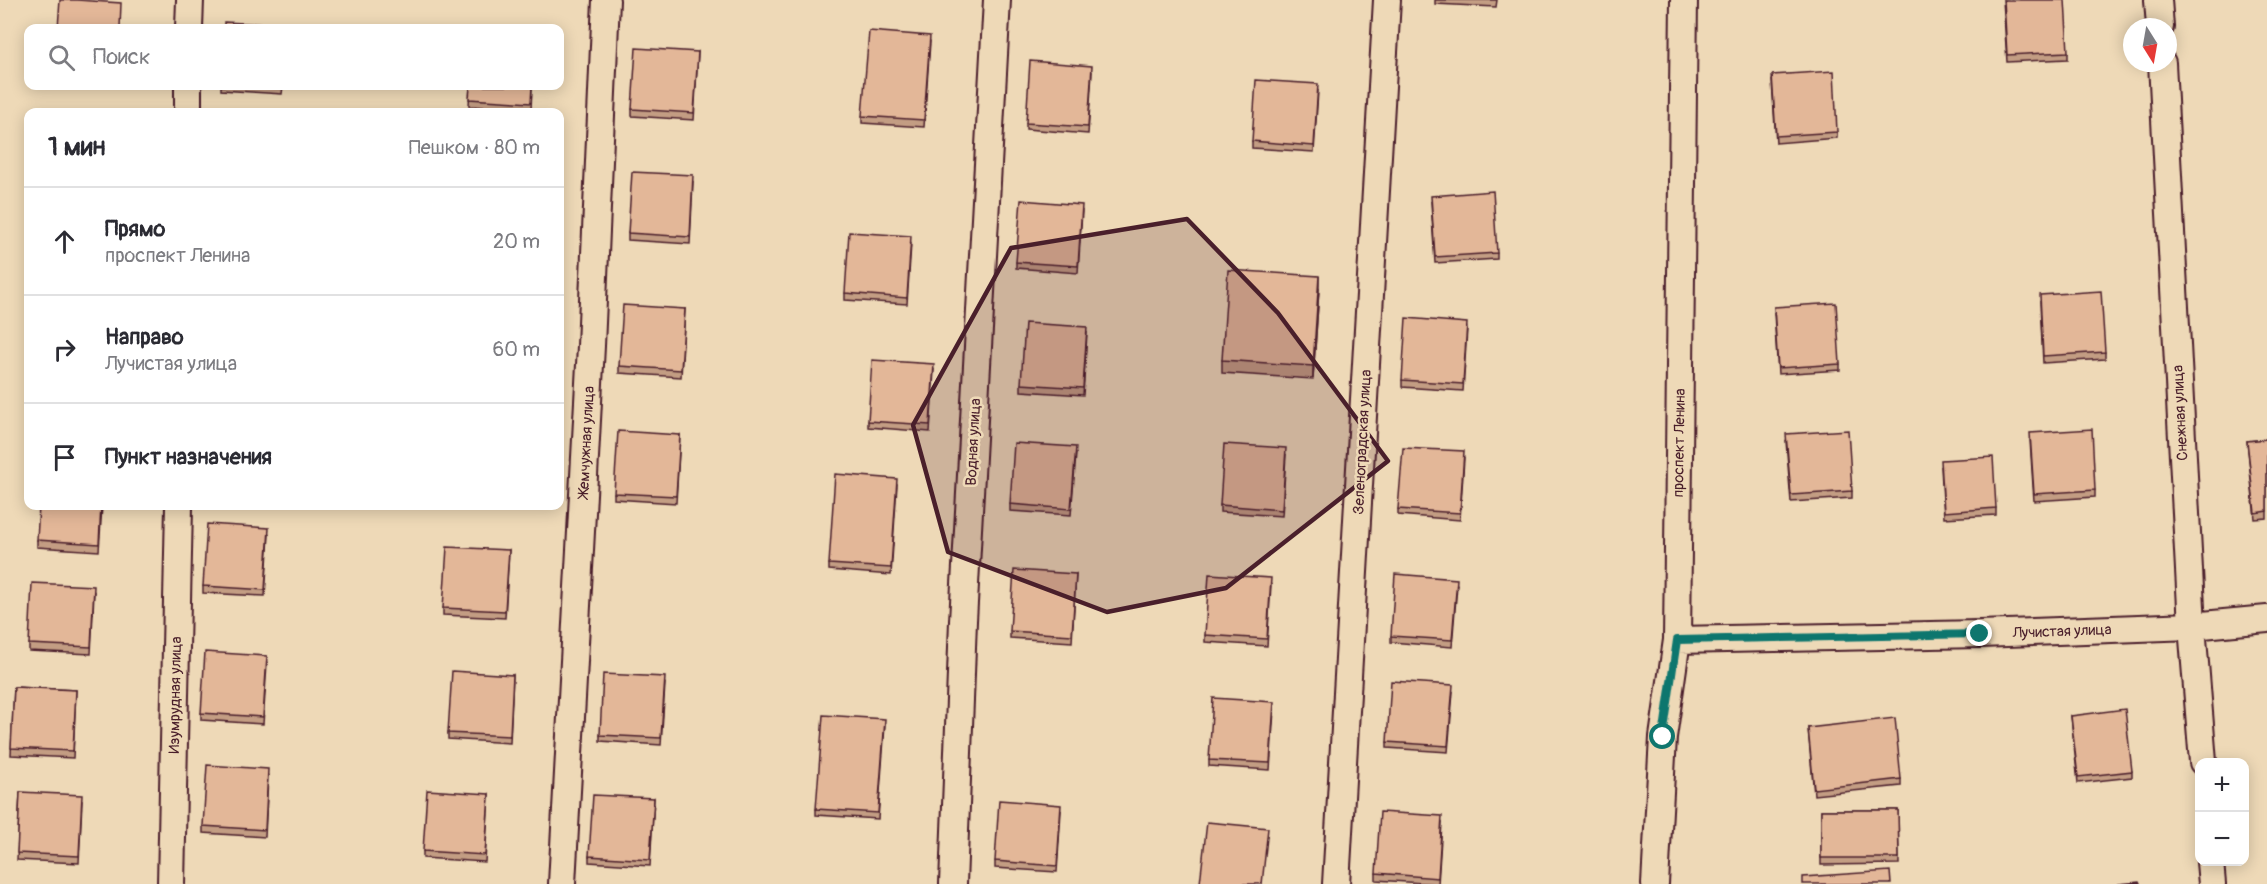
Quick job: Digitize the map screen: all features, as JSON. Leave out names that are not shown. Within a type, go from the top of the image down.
[{"type":"street","points":[[189,24],[190,0]]},
{"type":"street","name":"Жемчужная улица","points":[[562,884],[591,346],[606,0]]},
{"type":"street","name":"Водная улица","points":[[953,884],[963,621],[997,0]]},
{"type":"street","name":"Зеленоградская улица","points":[[1336,884],[1387,0]]},
{"type":"street","name":"проспект Ленина","points":[[1655,884],[1663,737],[1677,640],[1684,0]]},
{"type":"street","points":[[2158,0],[2159,18]]},
{"type":"street","name":"Снежная улица","points":[[2162,72],[2192,626],[2202,758]]},
{"type":"street","points":[[188,90],[188,108]]},
{"type":"street","name":"Изумрудная улица","points":[[171,884],[179,510]]},
{"type":"street","name":"Лучистая улица","points":[[1677,640],[1968,634],[2192,626],[2267,620]]},
{"type":"street","points":[[2210,866],[2212,884]]},
{"type":"highlighted area","points":[[1187,219],[1278,313],[1388,461],[1226,588],[1107,612],[948,552],[913,425],[1011,248]]},
{"type":"building","points":[[60,0],[121,3],[120,24],[58,24]]},
{"type":"building","points":[[2004,0],[2065,0],[2068,52],[2007,55]]},
{"type":"building","points":[[224,22],[265,24],[224,24]]},
{"type":"building","points":[[869,31],[930,36],[924,120],[862,116]]},
{"type":"building","points":[[636,48],[698,52],[694,113],[632,109]]},
{"type":"building","points":[[1030,61],[1092,66],[1088,127],[1026,123]]},
{"type":"building","points":[[1834,71],[1837,132],[1776,136],[1772,75]]},
{"type":"building","points":[[1256,80],[1318,84],[1314,146],[1252,141]]},
{"type":"building","points":[[470,90],[532,90],[531,103],[469,99]]},
{"type":"building","points":[[632,172],[693,175],[690,237],[628,233]]},
{"type":"building","points":[[1493,191],[1497,253],[1435,257],[1431,196]]},
{"type":"building","points":[[1021,200],[1082,205],[1078,266],[1016,262]]},
{"type":"building","points":[[849,232],[911,236],[907,298],[845,293]]},
{"type":"building","points":[[1228,270],[1319,276],[1313,366],[1222,360]]},
{"type":"building","points":[[2101,291],[2105,352],[2043,356],[2040,295]]},
{"type":"building","points":[[1836,303],[1840,364],[1778,368],[1774,307]]},
{"type":"building","points":[[623,305],[685,309],[681,370],[619,366]]},
{"type":"building","points":[[1406,318],[1467,323],[1463,384],[1402,380]]},
{"type":"building","points":[[1025,323],[1087,327],[1083,388],[1021,384]]},
{"type":"building","points":[[872,360],[934,364],[930,425],[868,421]]},
{"type":"building","points":[[2092,429],[2095,490],[2034,494],[2030,433]]},
{"type":"building","points":[[1848,430],[1852,491],[1791,495],[1786,434]]},
{"type":"building","points":[[618,431],[680,435],[676,496],[614,493]]},
{"type":"building","points":[[2267,439],[2267,511],[2255,513],[2247,441]]},
{"type":"building","points":[[1014,443],[1076,447],[1071,509],[1010,504]]},
{"type":"building","points":[[1224,444],[1286,448],[1282,510],[1220,505]]},
{"type":"building","points":[[1403,448],[1464,451],[1460,513],[1398,509]]},
{"type":"building","points":[[1993,457],[1996,508],[1944,512],[1941,460]]},
{"type":"building","points":[[835,474],[897,479],[891,568],[829,564]]},
{"type":"building","points":[[39,510],[101,510],[99,544],[37,540]]},
{"type":"building","points":[[207,524],[269,528],[265,590],[203,586]]},
{"type":"building","points":[[447,547],[509,550],[505,611],[443,608]]},
{"type":"building","points":[[1014,570],[1076,574],[1072,635],[1010,631]]},
{"type":"building","points":[[1209,574],[1271,578],[1267,639],[1205,635]]},
{"type":"building","points":[[1395,574],[1457,579],[1452,640],[1391,636]]},
{"type":"building","points":[[32,583],[94,586],[91,647],[29,644]]},
{"type":"building","points":[[205,652],[267,656],[263,717],[201,713]]},
{"type":"building","points":[[452,671],[513,675],[510,736],[448,733]]},
{"type":"building","points":[[603,674],[665,677],[661,738],[600,735]]},
{"type":"building","points":[[1391,681],[1453,685],[1448,746],[1387,742]]},
{"type":"building","points":[[14,687],[76,690],[73,751],[11,748]]},
{"type":"building","points":[[1213,698],[1274,702],[1270,763],[1209,760]]},
{"type":"building","points":[[2125,709],[2132,771],[2078,777],[2071,716]]},
{"type":"building","points":[[823,715],[885,719],[878,813],[816,809]]},
{"type":"building","points":[[1895,718],[1901,779],[1814,789],[1808,728]]},
{"type":"building","points":[[207,765],[268,769],[265,830],[203,826]]},
{"type":"building","points":[[427,790],[489,794],[485,855],[423,851]]},
{"type":"building","points":[[20,792],[82,795],[79,856],[17,853]]},
{"type":"building","points":[[593,795],[654,798],[650,860],[589,856]]},
{"type":"building","points":[[999,800],[1061,805],[1057,866],[995,861]]},
{"type":"building","points":[[1821,810],[1898,810],[1899,858],[1821,858]]},
{"type":"building","points":[[1380,812],[1442,816],[1438,878],[1376,873]]},
{"type":"building","points":[[1207,822],[1268,828],[1262,884],[1200,883]]},
{"type":"building","points":[[1890,871],[1891,884],[1803,884],[1803,877]]},
{"type":"route","points":[[1663,737],[1677,640],[1980,634]]}]
